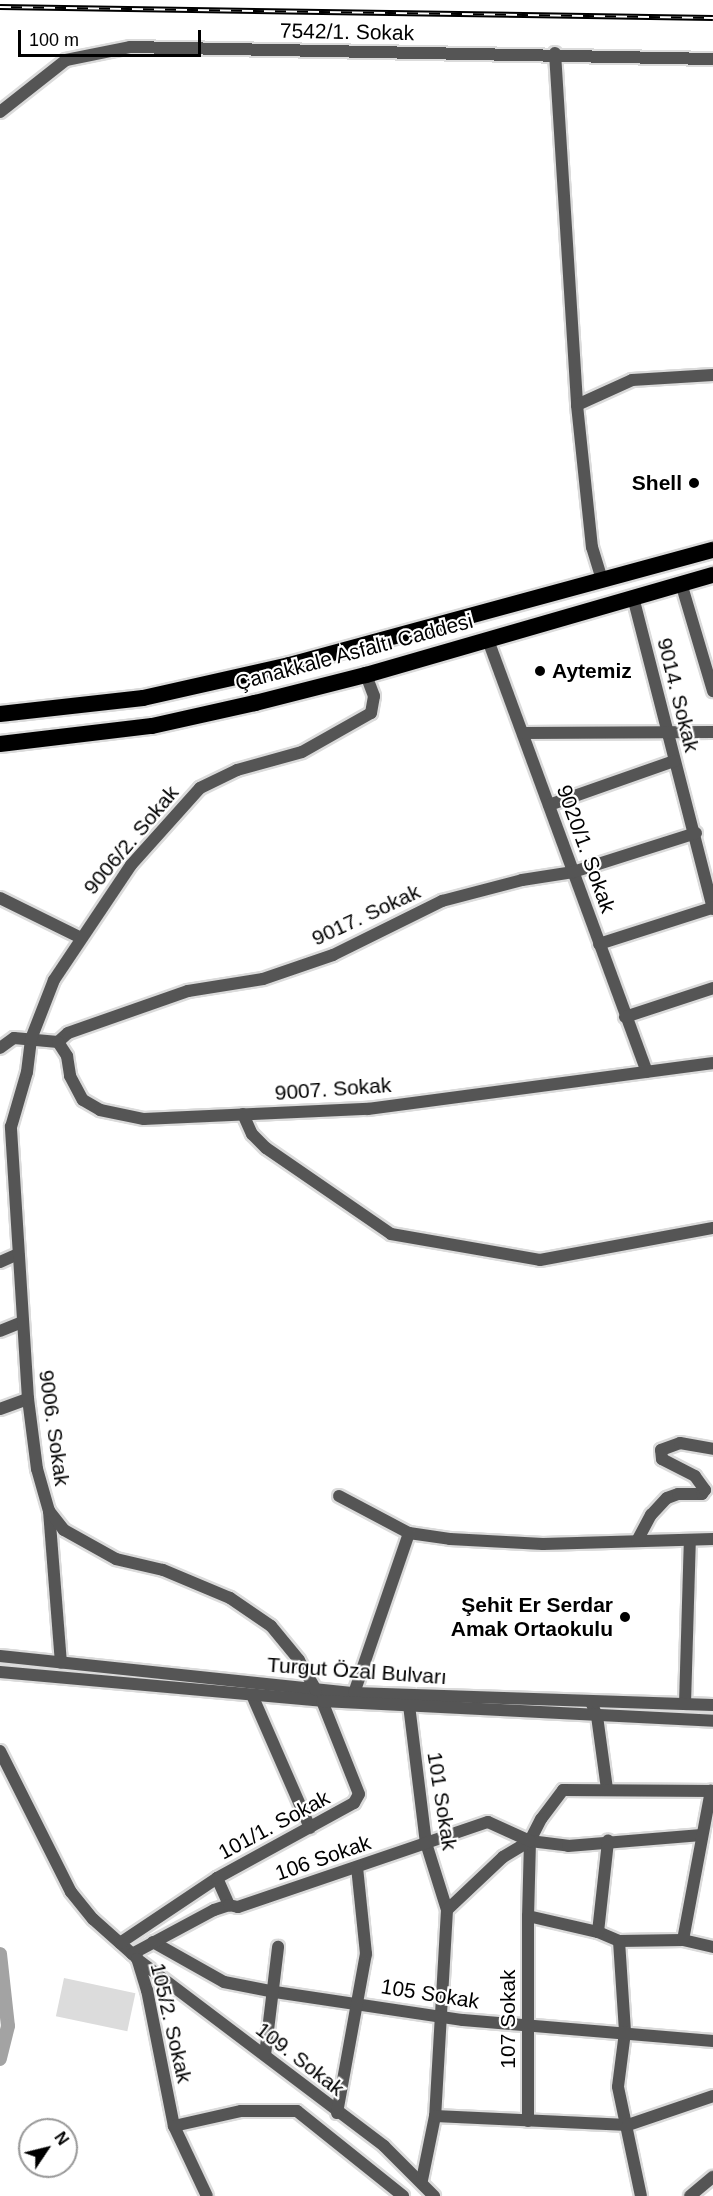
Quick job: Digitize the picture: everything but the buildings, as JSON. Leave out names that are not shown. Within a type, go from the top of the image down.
[{"type":"highway","name":"Çanakkale Asfaltı Caddesi","points":[[0,714],[143,698],[289,665],[713,550]]},
{"type":"highway","name":"Çanakkale Asfaltı Caddesi","points":[[0,744],[152,726],[366,675],[713,575]]},
{"type":"street","name":"7542/1. Sokak","points":[[0,112],[66,60],[130,46],[555,53],[713,59]]},
{"type":"street","points":[[555,53],[577,405],[592,547],[602,580]]},
{"type":"street","points":[[577,405],[632,380],[713,375]]},
{"type":"street","points":[[681,583],[713,691]]},
{"type":"street","name":"9014. Sokak","points":[[633,597],[674,761],[696,833],[713,908]]},
{"type":"street","name":"9020/1. Sokak","points":[[488,640],[647,1072]]},
{"type":"street","name":"9006/2. Sokak","points":[[5,1129],[27,1072],[31,1039],[54,980],[79,936],[131,865],[200,788],[237,770],[302,752],[371,713],[374,696],[366,675]]},
{"type":"street","points":[[523,733],[713,732]]},
{"type":"street","points":[[549,805],[674,761]]},
{"type":"street","name":"9017. Sokak","points":[[58,1042],[68,1033],[188,991],[263,979],[333,955],[442,901],[522,880],[573,872],[696,833]]},
{"type":"street","points":[[0,898],[79,936]]},
{"type":"street","points":[[599,944],[713,908]]},
{"type":"street","points":[[625,1017],[713,988]]},
{"type":"street","points":[[0,1048],[14,1038],[58,1042]]},
{"type":"street","name":"9007. Sokak","points":[[58,1042],[67,1056],[70,1076],[83,1100],[100,1110],[144,1119],[368,1108],[713,1063]]},
{"type":"street","points":[[243,1114],[252,1134],[266,1148],[391,1234],[540,1260],[713,1228]]},
{"type":"street","name":"9006. Sokak","points":[[5,1129],[18,1254],[28,1399],[37,1469],[49,1511],[64,1530],[116,1559],[163,1570],[230,1598],[255,1615],[271,1626],[299,1660],[319,1695]]},
{"type":"street","points":[[0,1262],[18,1254]]},
{"type":"street","points":[[0,1331],[22,1322]]},
{"type":"street","points":[[0,1409],[28,1399]]},
{"type":"street","points":[[637,1541],[651,1515],[667,1498],[678,1494],[702,1494],[705,1490],[695,1476],[662,1459],[661,1450],[680,1443],[713,1449]]},
{"type":"street","points":[[339,1496],[409,1533],[450,1539],[543,1544],[713,1539]]},
{"type":"street","points":[[49,1511],[61,1663]]},
{"type":"street","points":[[354,1693],[409,1533]]},
{"type":"street","points":[[685,1704],[690,1540]]},
{"type":"street","name":"Turgut Özal Bulvarı","points":[[0,1656],[409,1706],[713,1721]]},
{"type":"street","name":"Turgut Özal Bulvarı","points":[[0,1672],[252,1695],[354,1693],[713,1706]]},
{"type":"street","points":[[252,1695],[310,1828]]},
{"type":"street","name":"101/1. Sokak","points":[[120,1942],[217,1878],[354,1803],[360,1794],[319,1695]]},
{"type":"street","points":[[591,1702],[597,1716],[607,1789]]},
{"type":"street","name":"101 Sokak","points":[[409,1706],[426,1843],[447,1910],[435,2116],[422,2180]]},
{"type":"street","name":"105/2. Sokak","points":[[1,1755],[71,1892],[134,1956],[147,1990],[174,2126],[207,2196]]},
{"type":"street","points":[[530,1842],[541,1819],[563,1790],[712,1791],[683,1940]]},
{"type":"street","name":"106 Sokak","points":[[134,1956],[153,1942],[229,1905],[238,1907],[488,1822],[530,1842]]},
{"type":"street","points":[[447,1910],[502,1857],[530,1842],[568,1846],[608,1840],[702,1835]]},
{"type":"street","points":[[598,1932],[608,1840]]},
{"type":"street","name":"107 Sokak","points":[[528,2121],[530,1842]]},
{"type":"street","points":[[337,2113],[366,1954],[357,1867]]},
{"type":"street","points":[[217,1878],[229,1905]]},
{"type":"street","points":[[528,1917],[598,1932],[619,1941],[683,1940],[713,1947]]},
{"type":"street","points":[[619,1941],[625,2032],[618,2087],[628,2125],[641,2196]]},
{"type":"street","name":"105 Sokak","points":[[153,1942],[224,1982],[275,1992],[527,2026],[625,2032],[713,2041]]},
{"type":"street","points":[[265,2055],[275,1992],[278,1947]]},
{"type":"street","name":"109. Sokak","points":[[134,1956],[265,2055],[337,2113],[384,2146],[422,2180],[433,2196]]},
{"type":"street","points":[[435,2116],[628,2125],[713,2096]]},
{"type":"street","points":[[174,2126],[241,2111],[297,2111],[403,2196]]},
{"type":"street","points":[[690,2196],[713,2177]]},
{"type":"shaded area","points":[[64,1978],[135,1993],[127,2031],[56,2016]]},
{"type":"waterway","points":[[0,1954],[8,2026],[0,2059]]},
{"type":"railway","points":[[0,7],[713,18]]},
{"type":"place","name":"Shell","points":[[694,483]]},
{"type":"place","name":"Aytemiz","points":[[540,671]]},
{"type":"place","name":"Şehit Er Serdar Amak Ortaokulu","points":[[625,1617]]}]
